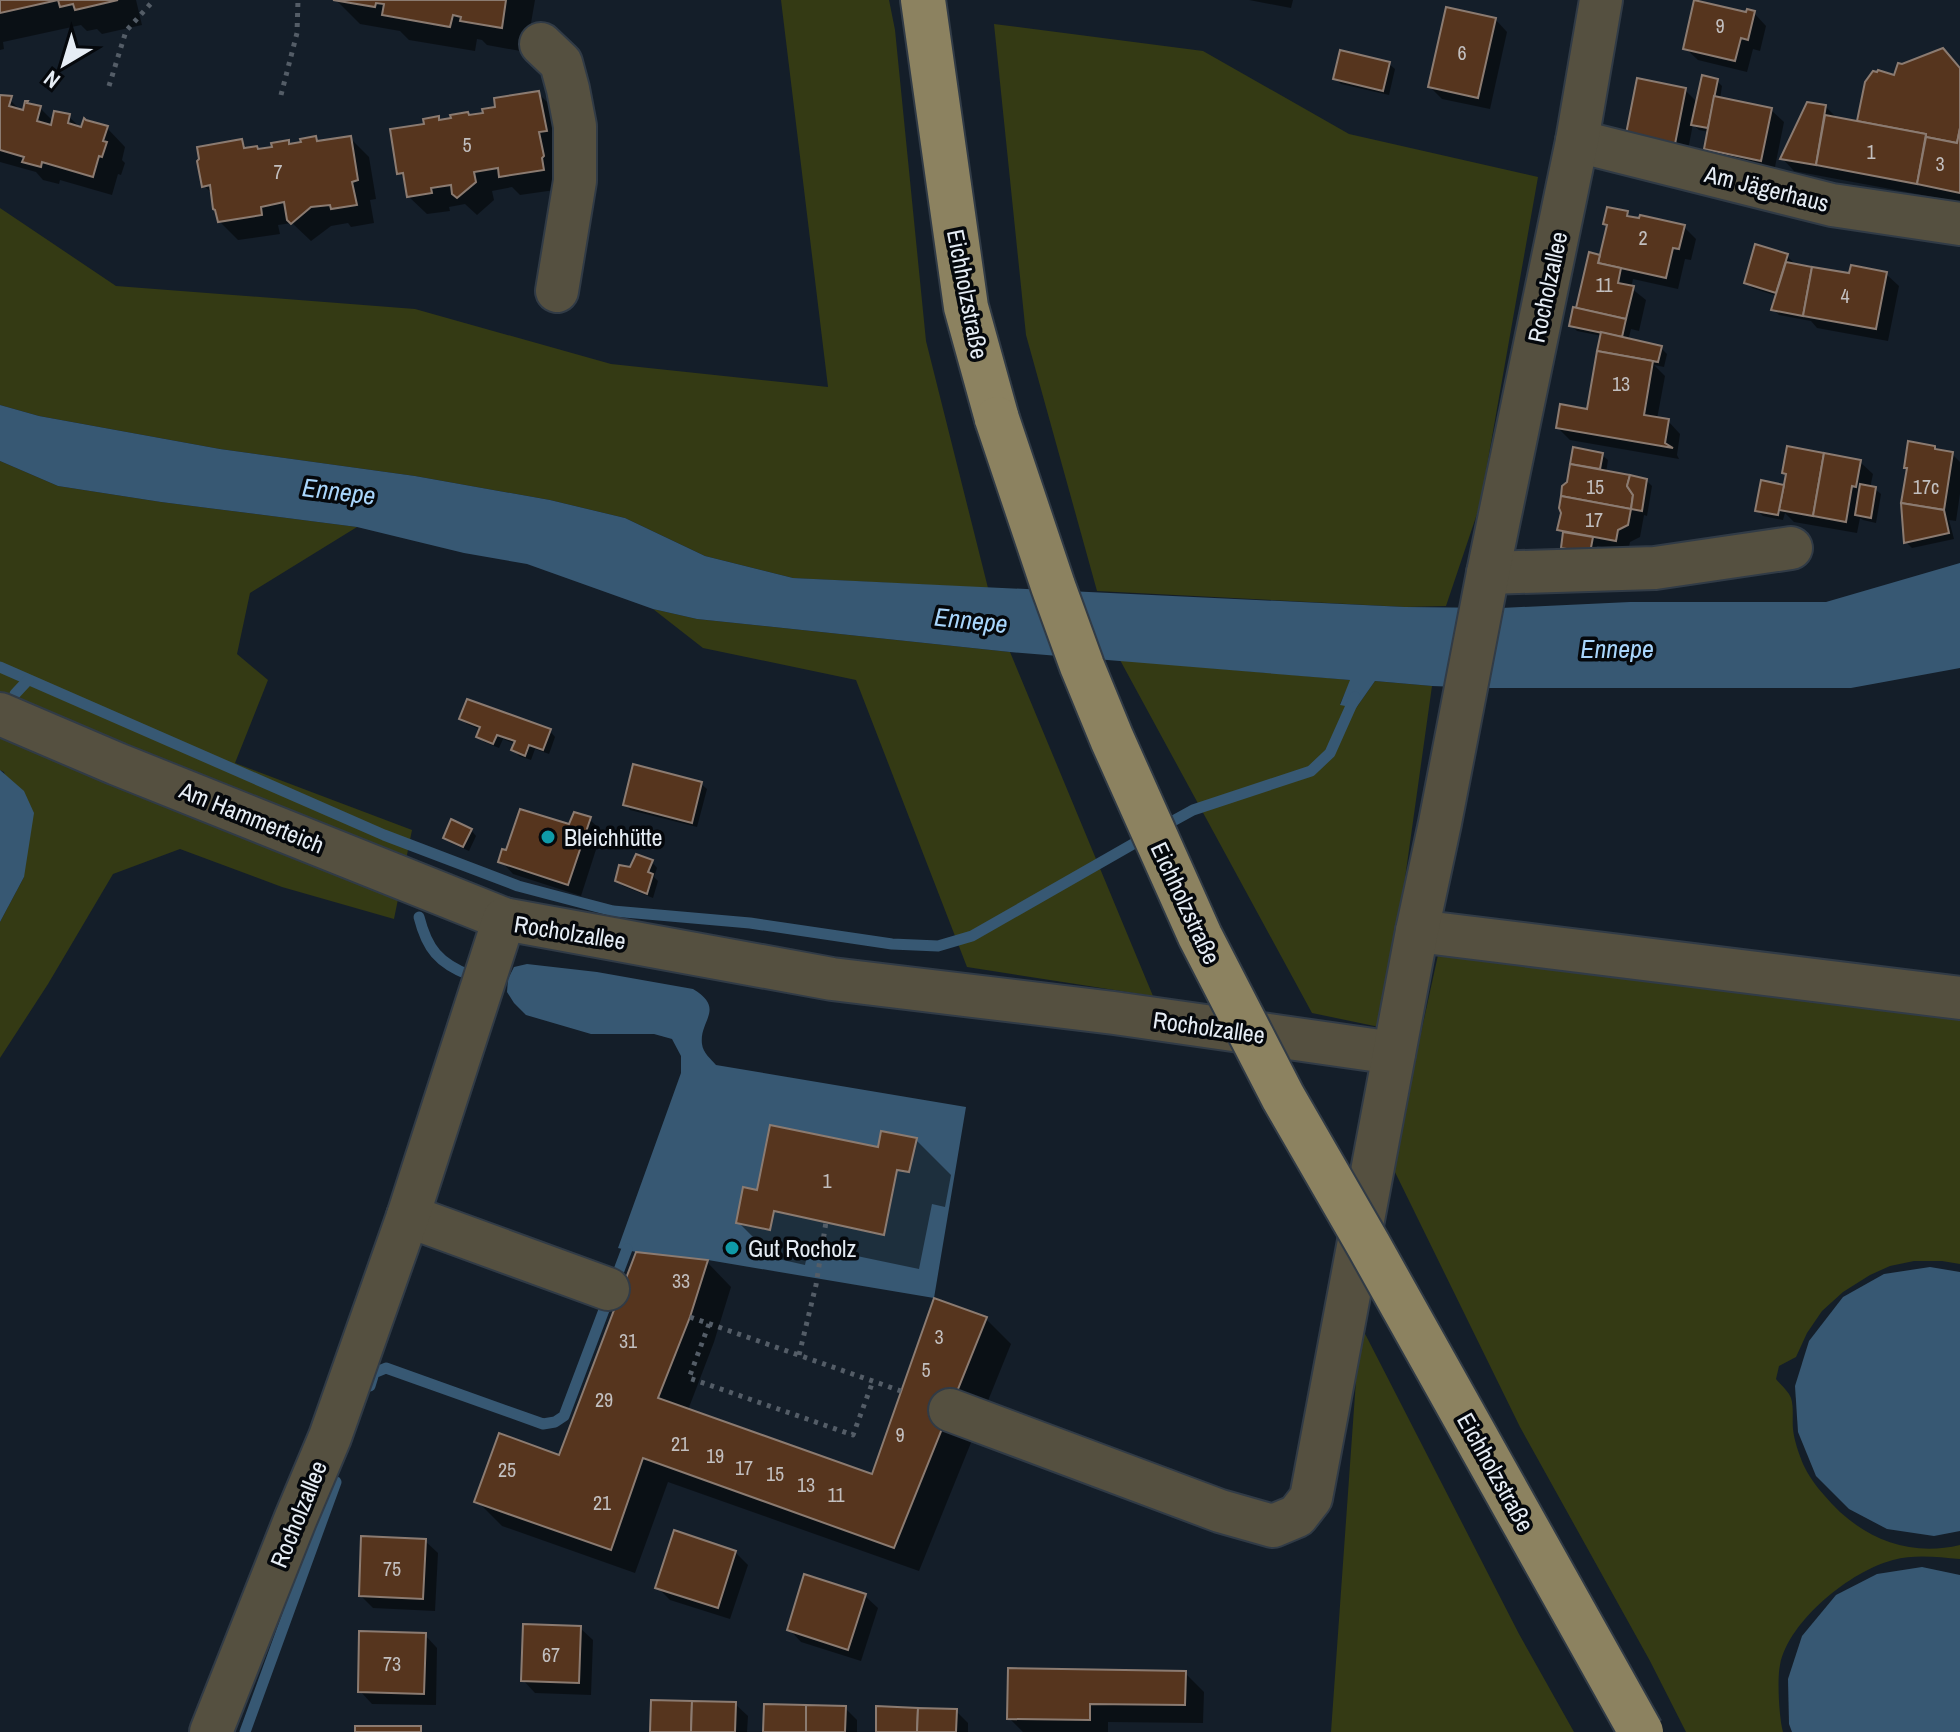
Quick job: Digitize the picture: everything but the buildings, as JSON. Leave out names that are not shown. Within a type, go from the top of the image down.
[{"type":"main road","name":"Eichholzstraße","points":[[923,0],[966,307],[997,419],[1082,666],[1200,936],[1283,1097],[1641,1732]]},
{"type":"street","name":"Rocholzallee","points":[[950,1410],[1220,1511],[1273,1526],[1297,1516],[1311,1498],[1417,931],[1577,141],[1601,0]]},
{"type":"street","points":[[541,44],[561,63],[575,126],[575,181],[557,291]]},
{"type":"street","name":"Am Jägerhaus","points":[[1577,141],[1832,205],[1960,224]]},
{"type":"street","points":[[1488,573],[1655,568],[1791,548]]},
{"type":"street","name":"Am Hammerteich","points":[[0,714],[504,919]]},
{"type":"street","name":"Rocholzallee","points":[[211,1732],[330,1437],[408,1216],[504,919],[832,979],[1128,1015],[1394,1053]]},
{"type":"street","points":[[1417,931],[1960,998]]},
{"type":"street","points":[[408,1216],[608,1289]]},
{"type":"path","points":[[109,86],[126,31],[154,0]]},
{"type":"path","points":[[281,95],[297,33],[298,0]]},
{"type":"path","points":[[799,1355],[816,1285],[826,1222]]},
{"type":"path","points":[[690,1317],[901,1391]]},
{"type":"path","points":[[709,1324],[689,1378],[853,1435],[873,1381]]},
{"type":"green space","points":[[781,0],[889,0],[895,30],[926,341],[988,588],[793,578],[705,556],[625,518],[550,500],[415,476],[220,449],[39,416],[0,405],[0,208],[116,286],[415,309],[611,364],[828,387]]},
{"type":"green space","points":[[994,24],[1203,51],[1349,134],[1538,177],[1480,505],[1446,606],[1405,607],[1097,591],[1026,335]]},
{"type":"green space","points":[[0,461],[58,486],[357,527],[250,593],[237,654],[268,680],[235,763],[412,830],[394,919],[282,887],[180,849],[113,874],[0,1058],[0,922],[24,877],[4,772],[0,770]]},
{"type":"green space","points":[[653,609],[697,619],[1010,652],[1153,996],[967,967],[856,680],[703,648]]},
{"type":"green space","points":[[1120,660],[1351,680],[1340,704],[1356,708],[1375,681],[1432,686],[1384,1028],[1312,1013]]},
{"type":"green space","points":[[1438,955],[1960,1020],[1960,1264],[1914,1261],[1890,1266],[1870,1275],[1843,1292],[1822,1311],[1796,1357],[1779,1366],[1776,1379],[1791,1398],[1794,1433],[1803,1464],[1815,1484],[1837,1509],[1868,1532],[1902,1546],[1940,1548],[1960,1545],[1960,1559],[1918,1557],[1893,1560],[1859,1575],[1824,1600],[1796,1631],[1780,1665],[1779,1698],[1783,1732],[1686,1732],[1520,1427],[1392,1166]]},
{"type":"green space","points":[[1360,1324],[1519,1634],[1574,1732],[1331,1732]]},
{"type":"water","name":"Ennepe","points":[[0,405],[39,416],[220,449],[415,476],[550,500],[625,518],[705,556],[793,578],[1405,607],[1501,608],[1630,602],[1826,602],[1960,563],[1960,668],[1851,688],[1485,688],[1375,681],[1356,708],[1340,705],[1350,680],[1010,652],[697,619],[653,609],[527,564],[464,553],[357,527],[58,486],[0,461]]},
{"type":"water","points":[[0,770],[24,791],[34,813],[24,877],[0,922]]},
{"type":"water","points":[[527,964],[597,972],[693,989],[703,996],[710,1009],[702,1044],[716,1065],[966,1107],[934,1298],[618,1248],[681,1073],[681,1056],[672,1039],[654,1034],[591,1034],[526,1015],[507,992],[508,979],[514,967]]},
{"type":"water","points":[[1930,1267],[1960,1272],[1960,1531],[1934,1536],[1887,1529],[1849,1509],[1816,1476],[1798,1432],[1795,1386],[1809,1341],[1843,1297],[1884,1274]]},
{"type":"water","points":[[1922,1567],[1960,1575],[1960,1732],[1792,1732],[1788,1679],[1802,1636],[1836,1595],[1877,1574]]},
{"type":"waterway","points":[[0,667],[384,835],[518,886],[613,911],[750,923],[892,944],[938,946],[972,936],[1147,836]]},
{"type":"waterway","points":[[15,694],[28,680]]},
{"type":"waterway","points":[[1162,827],[1193,810],[1311,771],[1330,753],[1355,697]]},
{"type":"waterway","points":[[419,917],[426,938],[436,954],[469,975]]},
{"type":"waterway","points":[[370,1386],[374,1373],[386,1368],[543,1424],[555,1422],[564,1416],[627,1249]]},
{"type":"waterway","points":[[245,1732],[336,1482]]},
{"type":"place","name":"Bleichhütte","points":[[548,837]]},
{"type":"place","name":"Gut Rocholz","points":[[732,1248]]}]
